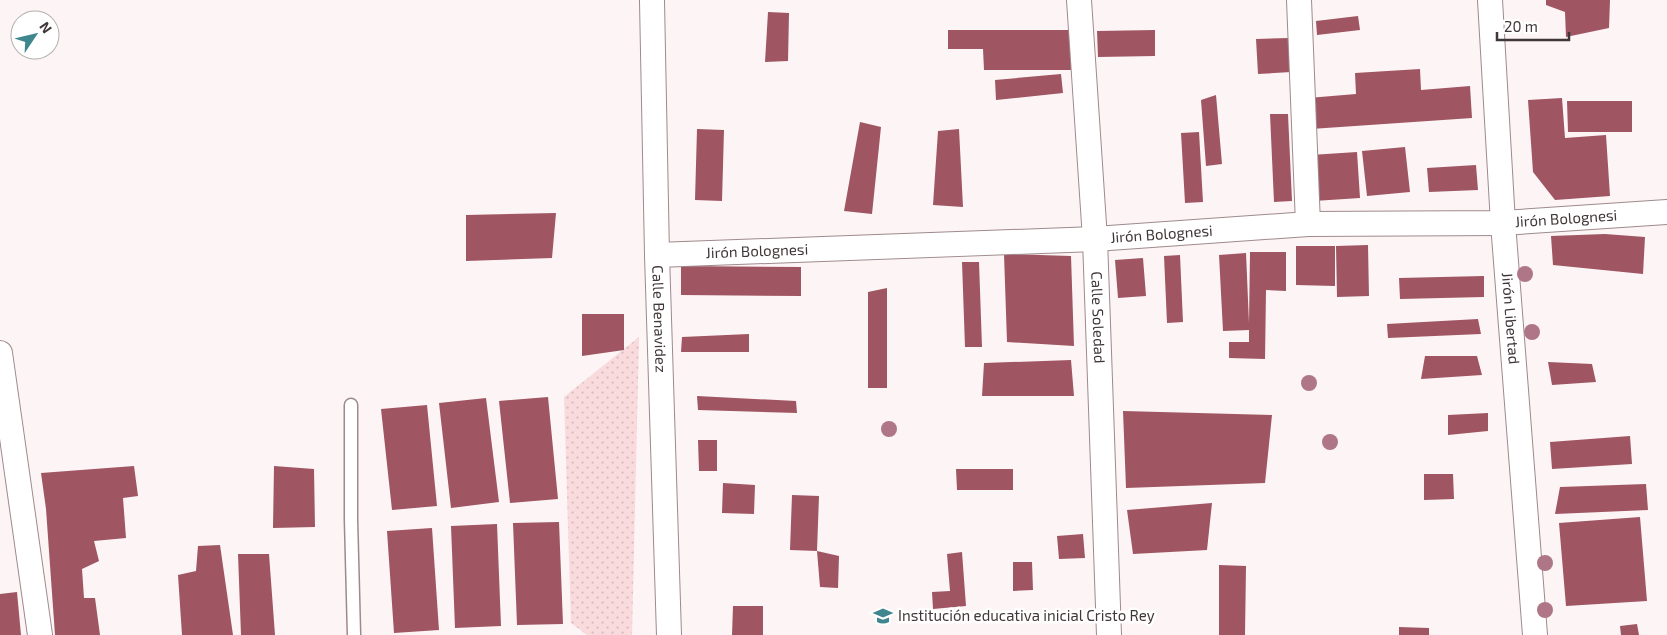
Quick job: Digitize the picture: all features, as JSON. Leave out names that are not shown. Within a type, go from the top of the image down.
[{"type":"street","name":"Calle Soledad","points":[[1079,0],[1095,238],[1109,635]]},
{"type":"street","points":[[1299,0],[1308,224]]},
{"type":"street","name":"Jirón Libertad","points":[[1490,0],[1502,223],[1536,635]]},
{"type":"street","name":"Calle Benavidez","points":[[652,1],[657,255],[669,635]]},
{"type":"street","name":"Jirón Bolognesi","points":[[657,255],[1095,238],[1308,224],[1502,223],[1667,212]]},
{"type":"street","points":[[0,354],[40,635]]},
{"type":"lane","points":[[351,405],[354,635]]},
{"type":"shaded area","points":[[639,337],[632,635],[587,635],[571,623],[564,397]]},
{"type":"building","points":[[1546,0],[1610,0],[1609,28],[1566,37],[1565,12],[1546,5]]},
{"type":"building","points":[[768,12],[789,13],[788,61],[765,62]]},
{"type":"building","points":[[1358,16],[1360,30],[1317,35],[1316,21]]},
{"type":"building","points":[[948,30],[1073,30],[1073,70],[984,70],[983,49],[948,49]]},
{"type":"building","points":[[1155,30],[1155,56],[1098,57],[1097,31]]},
{"type":"building","points":[[1289,38],[1291,72],[1258,74],[1256,39]]},
{"type":"building","points":[[1420,69],[1421,90],[1470,86],[1472,118],[1311,129],[1308,98],[1356,94],[1355,73]]},
{"type":"building","points":[[1061,74],[1063,93],[996,100],[995,80]]},
{"type":"building","points":[[1216,95],[1222,164],[1206,166],[1201,100]]},
{"type":"building","points":[[1562,98],[1565,138],[1606,135],[1610,196],[1555,200],[1533,172],[1528,100]]},
{"type":"building","points":[[1567,101],[1632,101],[1632,132],[1568,132]]},
{"type":"building","points":[[1270,114],[1288,114],[1292,201],[1274,202]]},
{"type":"building","points":[[860,122],[881,127],[872,214],[844,211]]},
{"type":"building","points":[[697,129],[724,130],[722,201],[695,200]]},
{"type":"building","points":[[959,129],[963,207],[933,205],[938,131]]},
{"type":"building","points":[[1199,132],[1203,202],[1185,203],[1181,133]]},
{"type":"building","points":[[1405,147],[1410,192],[1367,196],[1362,151]]},
{"type":"building","points":[[1357,152],[1360,198],[1314,201],[1311,155]]},
{"type":"building","points":[[1476,165],[1478,190],[1429,192],[1427,168]]},
{"type":"building","points":[[556,213],[552,258],[466,261],[466,215]]},
{"type":"building","points":[[1605,234],[1645,237],[1643,274],[1553,265],[1551,236]]},
{"type":"building","points":[[1368,245],[1369,296],[1337,297],[1336,246]]},
{"type":"building","points":[[1296,246],[1335,246],[1335,286],[1296,285]]},
{"type":"building","points":[[1250,252],[1286,252],[1286,291],[1266,290],[1265,359],[1229,358],[1229,342],[1249,342],[1249,330],[1223,331],[1219,255],[1246,253],[1249,323]]},
{"type":"building","points":[[1004,254],[1071,256],[1074,346],[1007,342]]},
{"type":"building","points":[[1180,255],[1183,322],[1167,323],[1164,256]]},
{"type":"building","points":[[1143,258],[1146,296],[1118,298],[1115,260]]},
{"type":"building","points":[[962,262],[979,262],[982,347],[965,347]]},
{"type":"building","points":[[681,266],[801,267],[801,296],[681,295]]},
{"type":"building","points":[[1484,276],[1484,297],[1400,299],[1399,278]]},
{"type":"building","points":[[887,288],[887,388],[868,388],[868,292]]},
{"type":"building","points":[[582,314],[624,314],[624,350],[582,356]]},
{"type":"building","points":[[1478,319],[1481,334],[1388,338],[1387,324]]},
{"type":"building","points":[[749,334],[749,352],[681,352],[682,337]]},
{"type":"building","points":[[1425,356],[1477,356],[1482,375],[1421,379]]},
{"type":"building","points":[[1071,360],[1074,396],[982,396],[984,363]]},
{"type":"building","points":[[1548,362],[1592,364],[1596,382],[1552,385]]},
{"type":"building","points":[[697,396],[796,401],[797,413],[698,410]]},
{"type":"building","points":[[548,397],[558,499],[510,503],[499,401]]},
{"type":"building","points":[[486,398],[499,502],[451,508],[439,403]]},
{"type":"building","points":[[427,405],[437,506],[392,510],[381,409]]},
{"type":"building","points":[[1123,411],[1272,415],[1265,483],[1126,488]]},
{"type":"building","points":[[1488,413],[1488,431],[1448,435],[1448,415]]},
{"type":"building","points":[[1630,436],[1632,464],[1552,469],[1550,442]]},
{"type":"building","points":[[698,440],[717,440],[717,471],[699,471]]},
{"type":"building","points":[[134,466],[138,496],[123,498],[126,538],[94,541],[99,561],[82,569],[84,598],[95,598],[100,635],[55,635],[46,509],[41,473]]},
{"type":"building","points":[[274,466],[314,469],[315,527],[273,528]]},
{"type":"building","points":[[956,469],[1013,469],[1013,490],[957,490]]},
{"type":"building","points":[[1424,474],[1453,474],[1454,499],[1424,500]]},
{"type":"building","points":[[723,483],[755,485],[754,514],[722,513]]},
{"type":"building","points":[[1646,484],[1648,510],[1555,514],[1560,487]]},
{"type":"building","points":[[792,495],[819,496],[817,551],[790,550]]},
{"type":"building","points":[[1212,503],[1207,550],[1133,554],[1127,510]]},
{"type":"building","points":[[1640,517],[1647,601],[1566,606],[1559,523]]},
{"type":"building","points":[[559,522],[563,624],[517,625],[513,523]]},
{"type":"building","points":[[497,524],[501,626],[455,628],[451,526]]},
{"type":"building","points":[[432,528],[439,630],[394,633],[387,531]]},
{"type":"building","points":[[1083,534],[1085,558],[1059,559],[1057,536]]},
{"type":"building","points":[[220,545],[233,635],[182,635],[178,575],[196,571],[198,546]]},
{"type":"building","points":[[817,551],[839,556],[838,588],[820,587]]},
{"type":"building","points":[[962,552],[966,606],[933,609],[932,592],[950,591],[947,554]]},
{"type":"building","points":[[238,554],[269,554],[275,635],[241,635]]},
{"type":"building","points":[[1013,562],[1032,562],[1033,590],[1013,591]]},
{"type":"building","points":[[1219,565],[1246,566],[1245,635],[1219,635]]},
{"type":"building","points":[[17,592],[21,635],[0,635],[0,594]]},
{"type":"building","points":[[733,606],[763,606],[763,635],[732,635]]},
{"type":"building","points":[[1637,624],[1639,635],[1621,635],[1620,626]]},
{"type":"building","points":[[1399,627],[1429,628],[1429,635],[1399,635]]},
{"type":"place","name":"Institución educativa inicial Cristo Rey","points":[[883,616]]}]
